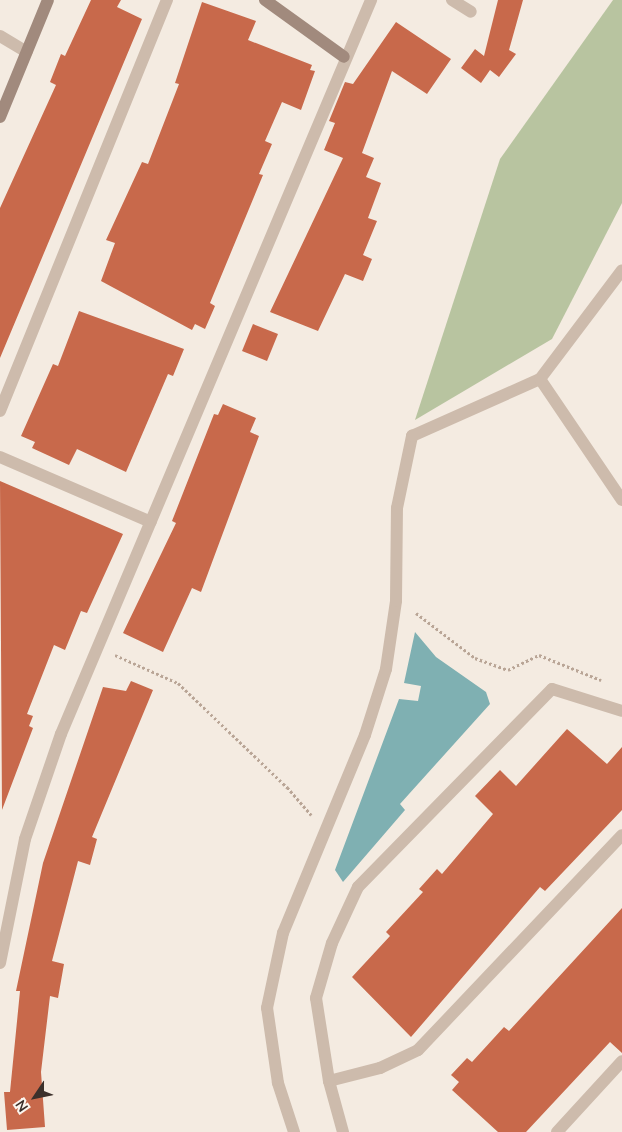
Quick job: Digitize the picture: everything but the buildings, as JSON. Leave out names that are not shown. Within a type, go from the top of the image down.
[{"type":"street","points":[[0,117],[48,0]]},
{"type":"street","points":[[0,411],[168,0]]},
{"type":"street","points":[[265,0],[344,57]]},
{"type":"street","points":[[0,962],[25,839],[96,647],[151,522],[344,57],[371,0]]},
{"type":"street","points":[[452,0],[471,12]]},
{"type":"street","points":[[0,36],[26,52]]},
{"type":"street","points":[[294,1132],[278,1083],[267,1008],[283,933],[380,688],[396,601],[397,508],[412,436],[540,379],[622,270]]},
{"type":"street","points":[[540,379],[622,500]]},
{"type":"street","points":[[0,456],[151,522]]},
{"type":"street","points":[[344,1132],[328,1081],[316,998],[332,943],[358,887],[552,689],[622,711]]},
{"type":"street","points":[[328,1081],[380,1068],[418,1050],[622,835]]},
{"type":"street","points":[[557,1132],[622,1061]]},
{"type":"path","points":[[396,601],[475,658],[508,670],[539,655],[604,681]]},
{"type":"path","points":[[96,647],[178,683],[287,787],[323,829]]},
{"type":"green space","points":[[613,0],[622,0],[622,203],[552,339],[415,420],[500,159]]},
{"type":"water","points":[[415,632],[436,657],[486,692],[490,704],[400,804],[405,810],[343,882],[335,870],[399,699],[418,701],[421,686],[404,683]]}]
